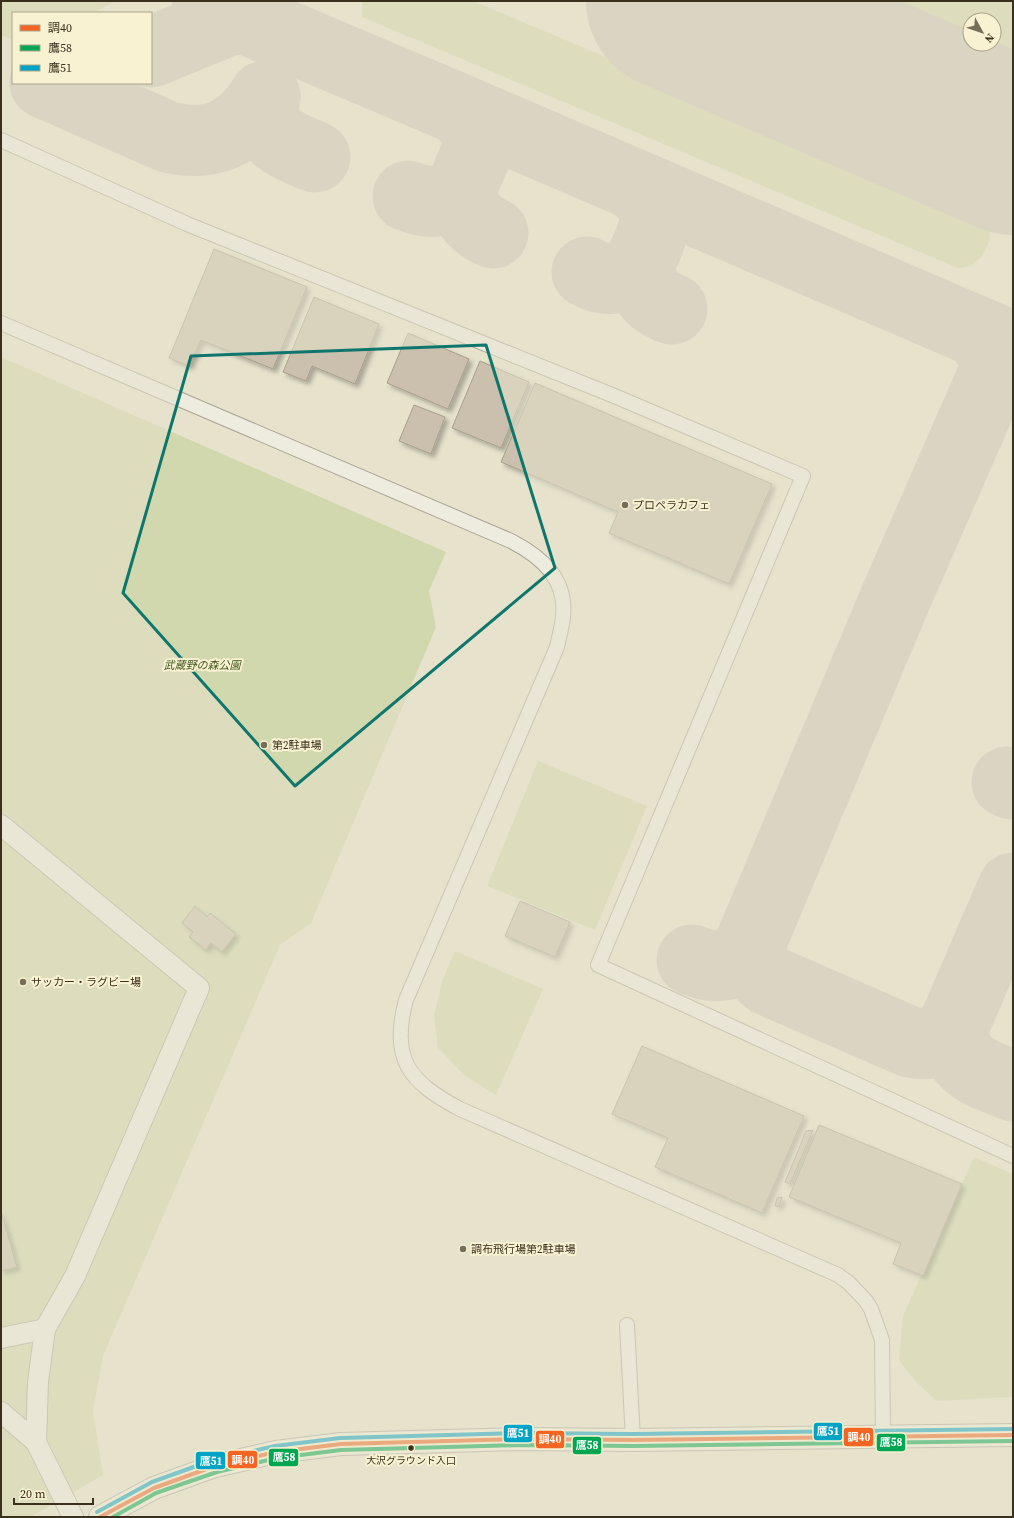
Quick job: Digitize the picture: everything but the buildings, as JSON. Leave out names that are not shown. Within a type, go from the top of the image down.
[{"type":"street","points":[[1,825],[199,988],[75,1276],[45,1330],[38,1382],[36,1442]]},
{"type":"street","points":[[1,1338],[45,1330]]},
{"type":"street","points":[[1,1412],[36,1442],[73,1517]]},
{"type":"street","points":[[100,1517],[154,1488],[215,1466],[276,1452],[341,1444],[522,1439],[633,1440],[1013,1435]]},
{"type":"lane","points":[[1,140],[187,224],[605,392],[803,476],[598,965],[1013,1156]]},
{"type":"lane","points":[[1,323],[511,542],[538,557],[550,570],[556,579],[562,602],[563,616],[557,647],[406,1000],[401,1019],[401,1039],[404,1057],[408,1067],[422,1085],[432,1094],[460,1109],[838,1276],[850,1283],[859,1292],[871,1309],[882,1340],[883,1437]]},
{"type":"lane","points":[[627,1325],[633,1440]]},
{"type":"highlighted area","points":[[486,345],[555,568],[295,786],[123,593],[191,356]]},
{"type":"green space","points":[[1,1],[115,1],[95,12],[12,12],[12,40],[1,35]]},
{"type":"green space","points":[[362,1],[473,1],[984,216],[990,227],[990,240],[982,256],[971,266],[958,268],[362,17]]},
{"type":"green space","points":[[859,1],[1013,1],[1013,67],[978,52],[1002,52],[1002,12],[962,12],[962,45]]},
{"type":"green space","name":"武蔵野の森公園","points":[[1,357],[446,552],[429,591],[436,627],[311,923],[280,945],[103,1356],[93,1411],[103,1475],[31,1517],[1,1517]]},
{"type":"green space","points":[[538,761],[647,806],[595,930],[487,886]]},
{"type":"green space","points":[[455,951],[543,989],[496,1095],[465,1076],[438,1048],[434,1016],[442,981]]},
{"type":"green space","points":[[974,1157],[1013,1174],[1013,1397],[937,1401],[916,1382],[899,1360],[903,1316]]},
{"type":"taxiway","points":[[207,1],[1013,347]]},
{"type":"taxiway","points":[[152,52],[239,16]]},
{"type":"taxiway","points":[[47,84],[168,137],[184,140],[212,139],[236,128],[256,109],[265,96]]},
{"type":"taxiway","points":[[265,96],[265,120],[269,129],[284,142],[315,157]]},
{"type":"taxiway","points":[[408,196],[429,201],[443,200],[450,198],[461,188],[476,153],[478,144],[473,125],[454,107]]},
{"type":"taxiway","points":[[998,140],[1013,149]]},
{"type":"taxiway","points":[[631,183],[640,189],[651,202],[655,217],[652,234],[641,259],[641,279],[646,289],[655,300],[672,309]]},
{"type":"taxiway","points":[[462,187],[464,203],[474,221],[493,233]]},
{"type":"taxiway","points":[[587,272],[595,276],[609,279],[628,273],[640,264]]},
{"type":"taxiway","points":[[692,960],[709,965],[725,965],[739,958],[750,944],[896,597],[994,373],[990,349],[984,339],[975,331]]},
{"type":"taxiway","points":[[1007,782],[1013,784]]},
{"type":"taxiway","points":[[750,944],[752,956],[758,969],[770,981],[910,1042],[923,1044],[929,1043],[945,1035],[954,1025],[1013,888]]},
{"type":"taxiway","points":[[954,1025],[954,1039],[963,1059],[980,1072],[1013,1086]]},
{"type":"runway","points":[[675,1],[1013,146]]},
{"type":"transit line","name":"鷹51","points":[[97,1512],[152,1482],[213,1460],[275,1446],[340,1438],[522,1433],[633,1434],[1013,1429]]},
{"type":"transit line","name":"調40","points":[[100,1517],[154,1488],[215,1466],[276,1452],[341,1444],[522,1439],[633,1440],[1013,1435]]},
{"type":"transit line","name":"鷹58","points":[[113,1517],[156,1493],[217,1472],[277,1458],[341,1450],[522,1445],[633,1446],[1013,1441]]},
{"type":"place","name":"プロペラカフェ","points":[[625,505]]},
{"type":"place","name":"第2駐車場","points":[[264,745]]},
{"type":"place","name":"サッカー・ラグビー場","points":[[23,982]]},
{"type":"place","name":"調布飛行場第2駐車場","points":[[463,1249]]},
{"type":"place","name":"大沢グラウンド入口","points":[[411,1448]]}]
